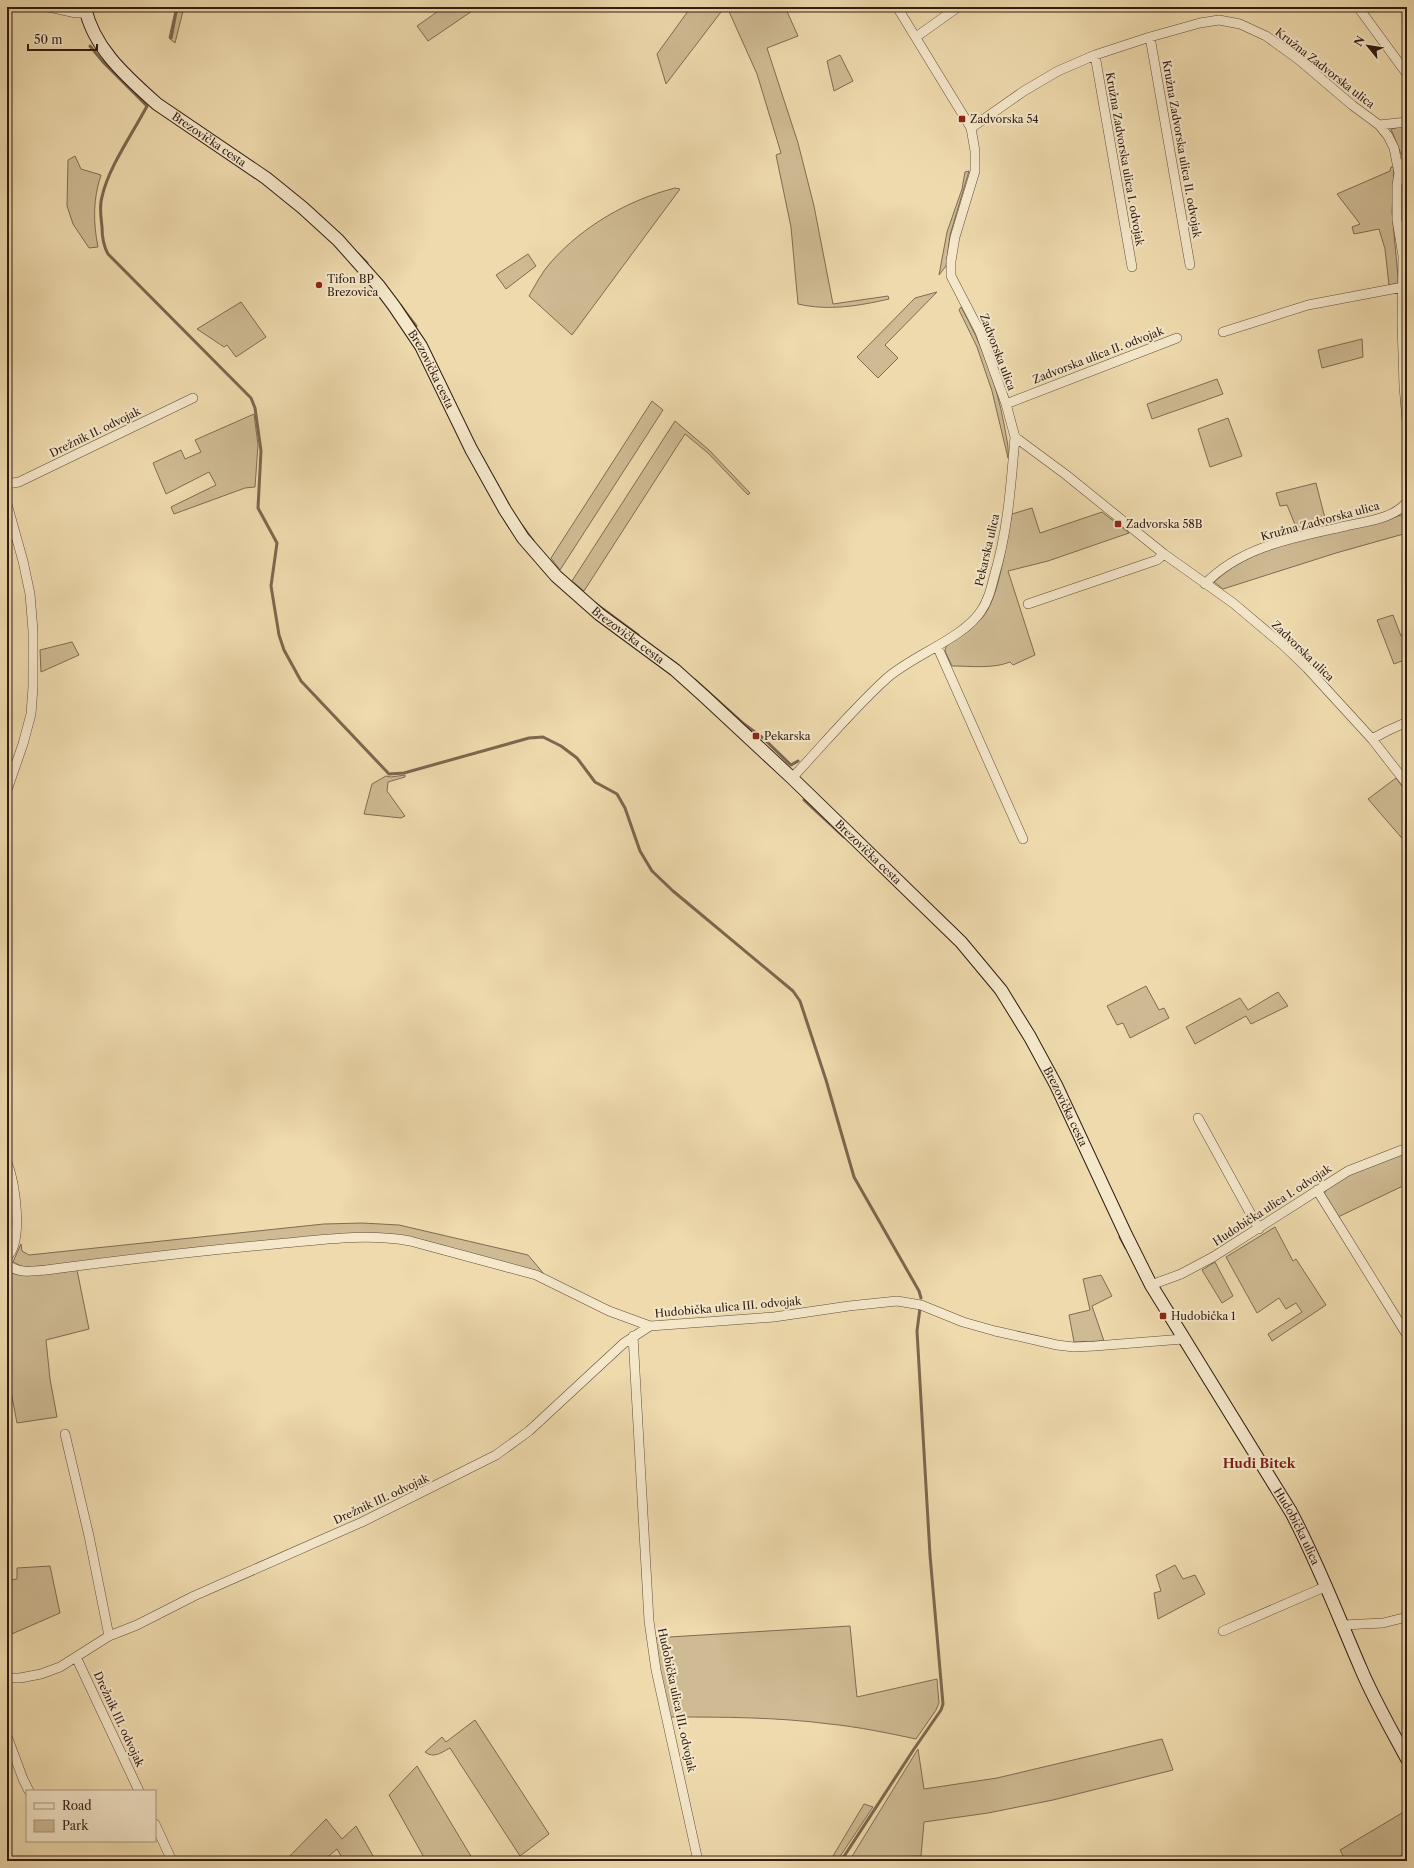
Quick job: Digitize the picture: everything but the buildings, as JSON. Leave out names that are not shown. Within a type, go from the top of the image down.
[{"type":"main road","name":"Brezovička cesta","points":[[85,10],[90,28],[100,45],[145,93],[157,104],[266,178],[303,208],[338,240],[378,286],[402,317],[421,346],[471,449],[505,510],[524,538],[556,576],[599,614],[675,670],[792,778],[961,942],[1001,990],[1030,1037],[1056,1085],[1122,1228],[1151,1285]]},
{"type":"main road","name":"Hudobička ulica","points":[[1151,1285],[1291,1512],[1305,1538],[1327,1586],[1361,1669],[1407,1759]]},
{"type":"street","points":[[49,7],[76,13],[85,10]]},
{"type":"street","name":"Zadvorska ulica","points":[[897,7],[971,128],[975,151],[975,171],[955,237],[951,261],[951,276],[980,332],[1006,404],[1015,437],[1060,470],[1164,554],[1232,603],[1284,645],[1372,739],[1407,784]]},
{"type":"street","points":[[916,37],[958,7]]},
{"type":"street","points":[[1358,7],[1407,74]]},
{"type":"street","name":"Kružna Zadvorska ulica","points":[[971,128],[1044,78],[1095,55],[1150,37],[1212,21],[1240,24],[1266,36],[1286,50],[1352,105],[1379,125],[1388,136],[1394,148],[1400,173]]},
{"type":"street","name":"Kružna Zadvorska ulica II. odvojak","points":[[1150,37],[1190,265]]},
{"type":"street","name":"Kružna Zadvorska ulica I. odvojak","points":[[1095,55],[1132,267]]},
{"type":"street","points":[[1379,125],[1407,122]]},
{"type":"street","name":"Kružna Zadvorska ulica","points":[[1407,158],[1400,173],[1397,185],[1397,220],[1403,256],[1404,386],[1407,421]]},
{"type":"street","points":[[1224,332],[1308,305],[1403,287]]},
{"type":"street","name":"Zadvorska ulica II. odvojak","points":[[1006,404],[1177,338]]},
{"type":"street","name":"Drežnik II. odvojak","points":[[7,484],[19,482],[193,398]]},
{"type":"street","name":"Pekarska ulica","points":[[792,778],[886,678],[937,646],[975,619],[986,603],[998,565],[1007,520],[1015,437]]},
{"type":"street","points":[[7,504],[23,561],[30,594],[33,631],[31,714],[23,744],[7,790]]},
{"type":"street","name":"Kružna Zadvorska ulica","points":[[1205,584],[1217,571],[1227,564],[1259,549],[1302,536],[1382,517],[1405,507]]},
{"type":"street","points":[[1028,604],[1157,560],[1164,554]]},
{"type":"street","points":[[937,646],[1023,839]]},
{"type":"street","points":[[1372,739],[1387,730],[1407,722]]},
{"type":"street","points":[[1198,1118],[1259,1229]]},
{"type":"street","name":"Hudobička ulica I. odvojak","points":[[1151,1285],[1181,1274],[1213,1257],[1348,1171],[1407,1148]]},
{"type":"street","points":[[7,1162],[14,1186],[16,1212],[13,1251],[7,1257]]},
{"type":"street","points":[[1317,1190],[1407,1335]]},
{"type":"street","points":[[7,1264],[10,1267],[24,1271],[46,1270],[181,1253],[326,1240],[390,1238],[410,1241],[536,1275],[609,1311],[650,1326]]},
{"type":"street","name":"Hudobička ulica III. odvojak","points":[[698,1861],[656,1670],[649,1621],[633,1336],[650,1326],[766,1317],[898,1301],[921,1304],[963,1322],[1057,1345],[1074,1347],[1102,1346],[1183,1339]]},
{"type":"street","name":"Drežnik III. odvojak","points":[[7,1678],[20,1678],[41,1674],[60,1667],[109,1636],[143,1622],[194,1596],[362,1522],[496,1455],[529,1431],[633,1336]]},
{"type":"street","points":[[65,1434],[89,1536],[109,1636]]},
{"type":"street","points":[[1223,1631],[1327,1586]]},
{"type":"street","points":[[1343,1625],[1383,1623],[1407,1618]]},
{"type":"street","name":"Drežnik III. odvojak","points":[[76,1657],[140,1790]]},
{"type":"street","points":[[7,1736],[28,1790]]},
{"type":"street","points":[[156,1826],[172,1861]]},
{"type":"green space","points":[[176,7],[184,7],[175,43],[169,38]]},
{"type":"green space","points":[[444,7],[478,7],[428,41],[417,26]]},
{"type":"green space","points":[[691,7],[721,7],[719,9],[721,12],[666,84],[657,54]]},
{"type":"green space","points":[[727,7],[785,7],[798,36],[767,48],[798,143],[814,206],[833,304],[888,296],[889,299],[844,307],[821,307],[798,304],[791,227],[776,155],[781,153],[757,74]]},
{"type":"green space","points":[[840,55],[853,81],[834,91],[827,61]]},
{"type":"green space","points":[[1407,125],[1407,151],[1403,155],[1401,154],[1391,129]]},
{"type":"green space","points":[[75,156],[81,169],[101,175],[95,202],[95,229],[98,247],[89,248],[73,224],[67,206],[68,160]]},
{"type":"green space","points":[[1391,167],[1394,167],[1392,212],[1398,283],[1389,285],[1385,249],[1379,229],[1354,234],[1352,227],[1360,224],[1337,194],[1390,171]]},
{"type":"green space","points":[[969,171],[950,235],[946,266],[939,275],[947,232],[962,189],[965,172]]},
{"type":"green space","points":[[675,188],[680,189],[572,335],[529,296],[551,262],[577,237],[607,216],[624,207],[657,193]]},
{"type":"green space","points":[[528,254],[536,266],[506,289],[496,275]]},
{"type":"green space","points":[[937,292],[885,345],[898,358],[878,378],[857,357],[915,298]]},
{"type":"green space","points":[[241,302],[266,337],[236,357],[227,345],[224,347],[197,329]]},
{"type":"green space","points":[[961,307],[982,350],[997,393],[1008,445],[1008,458],[992,391],[977,347],[959,310]]},
{"type":"green space","points":[[1362,339],[1363,357],[1322,368],[1318,350]]},
{"type":"green space","points":[[1217,379],[1223,394],[1152,419],[1147,404]]},
{"type":"green space","points":[[652,401],[663,410],[560,570],[551,558]]},
{"type":"green space","points":[[254,414],[258,445],[255,487],[245,488],[174,514],[171,507],[216,485],[209,472],[166,494],[153,463],[181,450],[185,459],[201,452],[195,440]]},
{"type":"green space","points":[[1228,418],[1242,456],[1210,467],[1198,429]]},
{"type":"green space","points":[[675,421],[709,450],[750,493],[748,495],[708,453],[685,434],[584,591],[572,581]]},
{"type":"green space","points":[[1316,483],[1327,526],[1298,532],[1287,505],[1280,506],[1276,493]]},
{"type":"green space","points":[[1032,508],[1040,533],[1102,512],[1129,533],[1048,561],[1008,571],[1035,655],[1013,665],[1010,662],[996,666],[952,666],[945,651],[946,647],[954,639],[974,626],[982,618],[993,597],[1002,568],[1012,514]]},
{"type":"green space","points":[[1401,515],[1407,516],[1407,533],[1336,553],[1223,589],[1214,582],[1234,567],[1256,555],[1279,546],[1378,523]]},
{"type":"green space","points":[[1393,615],[1401,636],[1407,634],[1407,659],[1394,664],[1377,620]]},
{"type":"green space","points":[[72,642],[79,655],[41,672],[40,650]]},
{"type":"green space","points":[[405,775],[405,777],[388,782],[387,791],[405,816],[401,818],[364,814],[372,784],[386,776],[391,777]]},
{"type":"green space","points":[[1396,778],[1407,793],[1407,844],[1368,799]]},
{"type":"green space","points":[[1146,986],[1159,1010],[1164,1008],[1169,1018],[1130,1038],[1123,1023],[1117,1025],[1107,1006]]},
{"type":"green space","points":[[1278,992],[1288,1006],[1251,1024],[1246,1016],[1195,1044],[1186,1027],[1240,998],[1248,1010]]},
{"type":"green space","points":[[1407,1151],[1407,1184],[1338,1217],[1324,1194],[1329,1188],[1348,1175]]},
{"type":"green space","points":[[362,1223],[399,1225],[528,1255],[544,1274],[390,1235],[45,1266],[23,1267],[13,1262],[21,1244],[22,1251],[29,1255],[324,1224]]},
{"type":"green space","points":[[1275,1227],[1293,1261],[1296,1259],[1326,1305],[1272,1341],[1268,1334],[1302,1312],[1296,1303],[1286,1309],[1279,1298],[1257,1313],[1226,1257]]},
{"type":"green space","points":[[1215,1262],[1233,1296],[1222,1303],[1202,1270]]},
{"type":"green space","points":[[77,1270],[89,1329],[46,1340],[50,1379],[57,1417],[17,1423],[7,1371],[7,1280],[10,1272]]},
{"type":"green space","points":[[1101,1275],[1112,1296],[1092,1306],[1104,1341],[1074,1342],[1069,1315],[1090,1310],[1083,1279]]},
{"type":"green space","points":[[1175,1565],[1183,1579],[1195,1575],[1205,1594],[1158,1619],[1154,1593],[1161,1591],[1156,1575]]},
{"type":"green space","points":[[50,1566],[60,1613],[7,1636],[7,1604],[11,1604],[8,1580],[17,1579],[17,1568]]},
{"type":"green space","points":[[850,1626],[857,1697],[937,1679],[939,1703],[936,1710],[916,1739],[863,1728],[790,1720],[669,1717],[653,1638]]},
{"type":"green space","points":[[475,1720],[549,1834],[520,1856],[450,1748],[435,1755],[425,1752],[442,1737],[446,1742]]},
{"type":"green space","points":[[1162,1739],[1173,1770],[1053,1800],[988,1813],[924,1822],[921,1856],[851,1858],[918,1749],[924,1789],[997,1778]]},
{"type":"green space","points":[[417,1766],[474,1861],[426,1861],[389,1795]]},
{"type":"green space","points":[[864,1804],[873,1807],[837,1861],[830,1861]]},
{"type":"green space","points":[[1407,1810],[1407,1852],[1392,1861],[1346,1861],[1340,1850]]},
{"type":"green space","points":[[326,1819],[342,1839],[356,1826],[376,1861],[344,1861],[337,1849],[323,1861],[285,1861]]},
{"type":"waterway","points":[[171,38],[177,7]]},
{"type":"waterway","points":[[90,46],[104,63],[147,106],[115,163],[105,186],[100,208],[105,247],[108,254],[251,398],[255,408],[261,451],[258,508],[277,543],[271,586],[279,635],[284,650],[301,681],[389,774],[404,773],[529,738],[543,737],[561,746],[577,758],[595,782],[617,794],[625,808],[640,851],[652,871],[673,891],[793,991],[800,1001],[826,1080],[854,1177],[919,1291],[921,1298]]},
{"type":"waterway","points":[[357,253],[367,263]]},
{"type":"waterway","points":[[400,305],[416,326]]},
{"type":"waterway","points":[[522,526],[533,541]]},
{"type":"waterway","points":[[596,604],[638,635]]},
{"type":"waterway","points":[[695,680],[744,724],[763,738],[791,765],[798,761]]},
{"type":"waterway","points":[[804,800],[844,837]]},
{"type":"waterway","points":[[1120,1237],[1126,1248]]},
{"type":"waterway","points":[[841,1861],[941,1710],[943,1704],[930,1555],[917,1331],[920,1308]]},
{"type":"place","name":"Zadvorska 54","points":[[962,119]]},
{"type":"place","name":"Tifon BP Brezovica","points":[[319,285]]},
{"type":"place","name":"Zadvorska 58B","points":[[1118,524]]},
{"type":"place","name":"Pekarska","points":[[756,736]]},
{"type":"place","name":"Hudobička 1","points":[[1163,1316]]},
{"type":"district","name":"Hudi Bitek","points":[[1259,1463]]}]
